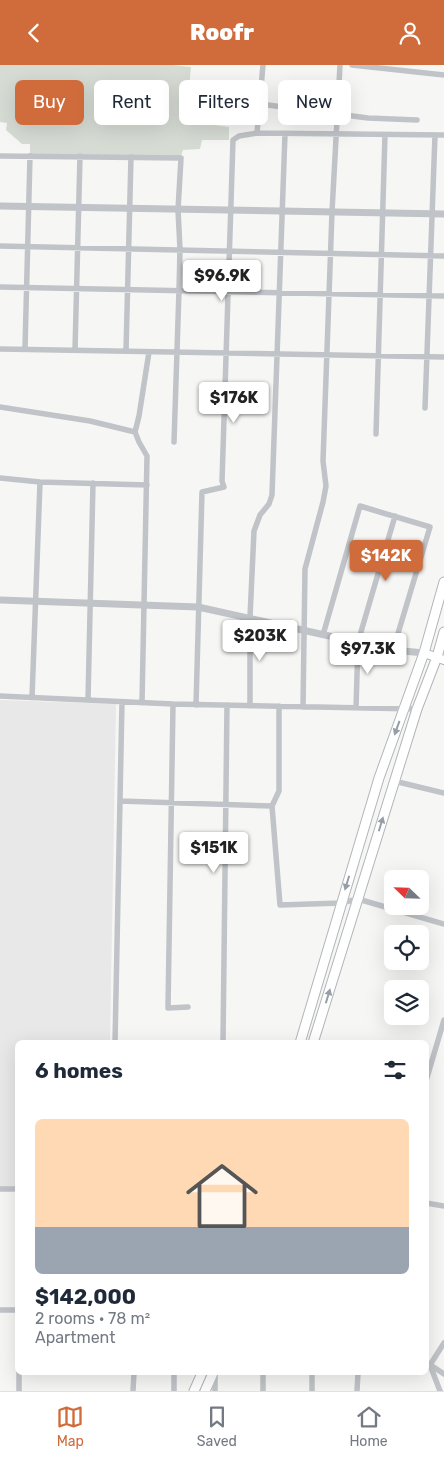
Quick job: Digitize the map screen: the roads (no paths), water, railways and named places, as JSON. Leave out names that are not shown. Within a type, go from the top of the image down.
[{"type":"main road","points":[[301,1040],[379,778],[424,653],[444,581]]},
{"type":"main road","points":[[314,1040],[417,709],[440,658],[444,632]]},
{"type":"main road","points":[[424,653],[440,658]]},
{"type":"main road","points":[[194,1391],[201,1375]]},
{"type":"main road","points":[[205,1391],[213,1375]]},
{"type":"street","points":[[262,80],[263,65]]},
{"type":"street","points":[[339,80],[340,65]]},
{"type":"street","points":[[352,65],[444,75]]},
{"type":"street","points":[[412,72],[413,65]]},
{"type":"street","points":[[351,115],[368,118],[417,120]]},
{"type":"street","points":[[257,133],[258,125]]},
{"type":"street","points":[[303,707],[304,569],[326,486],[323,461],[336,125]]},
{"type":"street","points":[[196,705],[202,492],[224,487],[222,481],[233,140],[239,136],[257,133],[444,135]]},
{"type":"street","points":[[250,706],[250,617],[254,531],[260,515],[269,504],[272,495],[285,134]]},
{"type":"street","points":[[376,433],[385,135]]},
{"type":"street","points":[[425,408],[435,135]]},
{"type":"street","points":[[0,156],[181,158],[178,210],[180,249],[174,441]]},
{"type":"street","points":[[26,349],[30,156]]},
{"type":"street","points":[[75,350],[80,156]]},
{"type":"street","points":[[126,351],[131,157]]},
{"type":"street","points":[[0,206],[444,214]]},
{"type":"street","points":[[0,246],[444,256]]},
{"type":"street","points":[[0,287],[444,296]]},
{"type":"street","points":[[0,349],[444,357]]},
{"type":"street","points":[[142,703],[148,485],[147,456],[139,442],[136,431],[149,351]]},
{"type":"street","points":[[0,407],[90,421],[136,431]]},
{"type":"street","points":[[0,478],[40,482],[148,485]]},
{"type":"street","points":[[32,698],[40,482]]},
{"type":"street","points":[[88,700],[93,483]]},
{"type":"street","points":[[323,635],[360,506],[430,527],[393,650]]},
{"type":"street","points":[[356,707],[358,642],[395,516]]},
{"type":"street","points":[[0,600],[198,607],[393,650],[424,653]]},
{"type":"street","points":[[0,696],[196,705],[417,709]]},
{"type":"street","points":[[115,1040],[122,702]]},
{"type":"street","points":[[173,704],[168,1007],[188,1007]]},
{"type":"street","points":[[223,1040],[226,705]]},
{"type":"street","points":[[279,706],[279,791],[272,806],[280,905],[342,903],[358,899],[444,924]]},
{"type":"street","points":[[394,781],[444,793]]},
{"type":"street","points":[[120,801],[272,806]]},
{"type":"street","points":[[429,1071],[444,1020]]},
{"type":"street","points":[[0,1189],[15,1189]]},
{"type":"street","points":[[429,1204],[444,1206]]},
{"type":"street","points":[[0,1310],[15,1310]]},
{"type":"street","points":[[429,1362],[444,1343]]},
{"type":"street","points":[[429,1364],[444,1375]]},
{"type":"street","points":[[429,1365],[440,1391]]},
{"type":"street","points":[[19,1375],[19,1391]]},
{"type":"street","points":[[133,1391],[134,1375]]},
{"type":"street","points":[[174,1375],[174,1391]]},
{"type":"street","points":[[214,1375],[215,1391]]},
{"type":"street","points":[[263,1375],[263,1391]]},
{"type":"street","points":[[312,1375],[312,1391]]},
{"type":"street","points":[[357,1391],[358,1375]]}]
